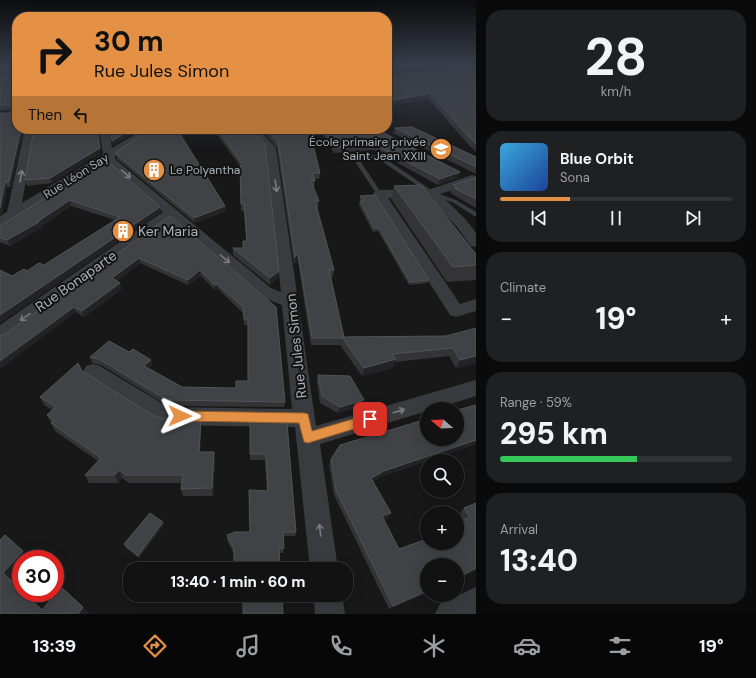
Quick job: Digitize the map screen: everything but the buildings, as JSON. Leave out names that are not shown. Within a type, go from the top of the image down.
[{"type":"street","points":[[13,214],[29,134]]},
{"type":"street","points":[[105,134],[111,161],[265,292],[291,302]]},
{"type":"street","name":"Rue Léon Say","points":[[0,222],[143,134]]},
{"type":"street","name":"Rue Jules Simon","points":[[258,134],[271,148],[323,562]]},
{"type":"street","points":[[459,172],[474,180]]},
{"type":"street","points":[[379,194],[432,193],[474,180]]},
{"type":"street","points":[[432,193],[462,224],[476,243]]},
{"type":"street","points":[[379,194],[456,311],[476,305]]},
{"type":"street","name":"Rue Bonaparte","points":[[0,334],[171,213]]},
{"type":"street","points":[[93,372],[165,416],[306,428],[476,388]]},
{"type":"street","points":[[450,614],[476,601]]},
{"type":"street","points":[[329,602],[330,614]]},
{"type":"lane","points":[[379,194],[355,157],[378,156],[432,193],[454,201],[476,215]]},
{"type":"place","name":"École primaire privée Saint Jean XXIII","points":[[441,149]]},
{"type":"place","name":"Le Polyantha","points":[[154,170]]},
{"type":"place","name":"Ker Maria","points":[[123,231]]},
{"type":"route","points":[[180,416],[304,418],[308,438],[370,419]]}]
